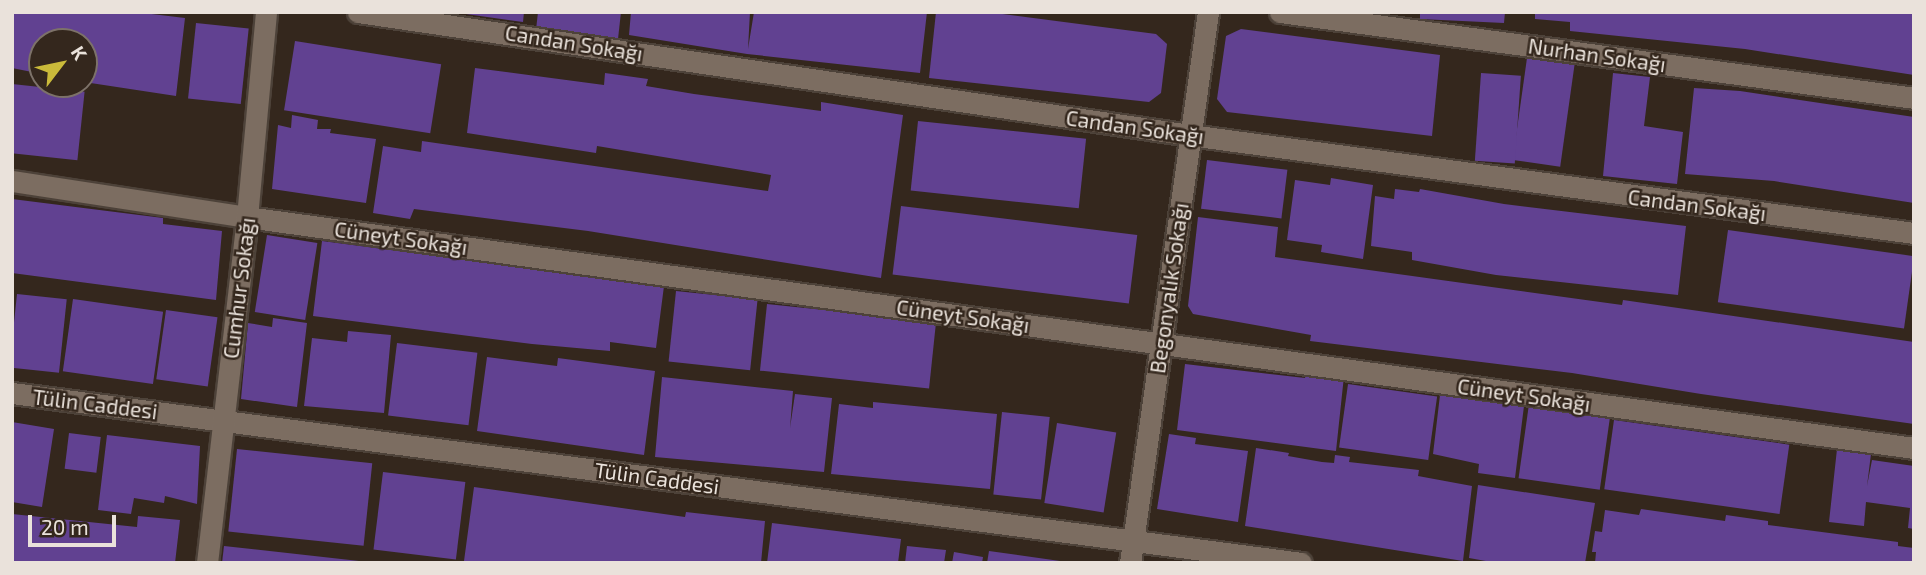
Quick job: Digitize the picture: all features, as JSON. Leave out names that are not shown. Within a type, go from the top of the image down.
[{"type":"street","name":"Cumhur Sokağı","points":[[207,563],[247,217],[266,12]]},
{"type":"street","name":"Candan Sokağı","points":[[358,12],[1190,135],[1914,233]]},
{"type":"street","name":"Begonyalık Sokağı","points":[[1130,563],[1208,12]]},
{"type":"street","name":"Nurhan Sokağı","points":[[1280,12],[1914,98]]},
{"type":"street","name":"Cüneyt Sokağı","points":[[12,180],[247,217],[1914,448]]},
{"type":"street","name":"Tülin Caddesi","points":[[12,393],[1301,563]]},
{"type":"building","points":[[12,12],[135,12],[185,18],[176,96],[98,84],[98,28],[28,28],[28,71],[12,68]]},
{"type":"building","points":[[452,12],[524,12],[523,22]]},
{"type":"building","points":[[538,12],[621,12],[618,39],[536,30]]},
{"type":"building","points":[[631,12],[750,12],[748,49],[754,12],[927,12],[920,73],[747,54],[629,35]]},
{"type":"building","points":[[936,12],[987,12],[1156,34],[1167,44],[1161,93],[1149,102],[929,78]]},
{"type":"building","points":[[1420,12],[1505,12],[1504,23],[1420,19]]},
{"type":"building","points":[[1535,12],[1914,12],[1914,75],[1745,49],[1570,31],[1570,22],[1535,19]]},
{"type":"building","points":[[196,23],[249,29],[241,104],[188,99]]},
{"type":"building","points":[[1241,29],[1440,55],[1432,136],[1227,112],[1217,99],[1226,36]]},
{"type":"building","points":[[295,41],[441,64],[430,133],[284,110]]},
{"type":"building","points":[[1527,58],[1575,65],[1560,167],[1513,160]]},
{"type":"building","points":[[475,68],[604,85],[605,73],[648,79],[646,86],[694,94],[821,111],[821,102],[903,115],[881,278],[588,231],[414,209],[410,219],[373,213],[383,146],[421,152],[422,141],[768,191],[771,175],[597,146],[596,153],[467,133]]},
{"type":"building","points":[[1481,73],[1521,76],[1515,164],[1475,161]]},
{"type":"building","points":[[1613,73],[1650,77],[1644,126],[1683,132],[1677,184],[1603,176]]},
{"type":"building","points":[[12,84],[28,86],[28,98],[84,98],[77,160],[12,153]]},
{"type":"building","points":[[1694,88],[1740,91],[1914,117],[1914,203],[1774,181],[1685,174]]},
{"type":"building","points":[[292,115],[318,120],[317,129],[331,129],[330,133],[376,139],[366,203],[272,189],[278,125],[291,128]]},
{"type":"building","points":[[918,121],[1086,139],[1079,208],[911,191]]},
{"type":"building","points":[[1207,160],[1287,170],[1281,219],[1201,209]]},
{"type":"building","points":[[1331,178],[1373,185],[1363,259],[1321,252],[1322,245],[1287,240],[1295,180],[1330,185]]},
{"type":"building","points":[[1395,189],[1419,192],[1420,189],[1504,204],[1686,226],[1678,295],[1496,275],[1412,260],[1412,252],[1371,246],[1375,196],[1394,199]]},
{"type":"building","points":[[12,199],[163,218],[163,224],[222,231],[216,300],[12,273]]},
{"type":"building","points":[[901,206],[1137,235],[1129,303],[893,274]]},
{"type":"building","points":[[1198,217],[1278,227],[1275,257],[1622,305],[1623,300],[1914,342],[1914,424],[1572,373],[1310,341],[1311,335],[1193,314],[1188,306]]},
{"type":"building","points":[[1728,230],[1914,256],[1904,328],[1718,302]]},
{"type":"building","points":[[267,235],[317,243],[305,320],[255,312]]},
{"type":"building","points":[[322,241],[664,286],[656,348],[610,342],[610,351],[532,344],[313,316]]},
{"type":"building","points":[[676,291],[758,300],[750,370],[669,362]]},
{"type":"building","points":[[17,294],[67,299],[59,373],[12,368]]},
{"type":"building","points":[[73,299],[163,312],[153,384],[63,371]]},
{"type":"building","points":[[767,304],[936,322],[929,388],[760,371]]},
{"type":"building","points":[[166,310],[217,317],[208,387],[156,379]]},
{"type":"building","points":[[273,318],[307,323],[297,407],[241,399],[248,323],[272,327]]},
{"type":"building","points":[[348,331],[391,335],[384,413],[304,406],[312,338],[347,342]]},
{"type":"building","points":[[397,343],[477,353],[468,425],[388,415]]},
{"type":"building","points":[[487,357],[557,366],[558,358],[655,371],[644,455],[477,431]]},
{"type":"building","points":[[1185,364],[1305,378],[1306,372],[1344,376],[1336,451],[1177,430]]},
{"type":"building","points":[[662,377],[793,391],[790,428],[795,394],[832,398],[824,472],[655,457]]},
{"type":"building","points":[[1348,384],[1437,397],[1428,460],[1339,447]]},
{"type":"building","points":[[1440,395],[1524,406],[1515,478],[1478,473],[1479,464],[1433,454]]},
{"type":"building","points":[[873,402],[997,414],[990,489],[831,474],[839,404],[873,408]]},
{"type":"building","points":[[1529,404],[1610,415],[1600,490],[1519,478]]},
{"type":"building","points":[[1002,412],[1050,417],[1041,500],[993,495]]},
{"type":"building","points":[[1614,420],[1789,445],[1780,514],[1604,489]]},
{"type":"building","points":[[12,422],[54,429],[42,507],[12,502]]},
{"type":"building","points":[[1057,423],[1116,432],[1104,512],[1044,503]]},
{"type":"building","points":[[69,433],[101,437],[96,473],[65,469]]},
{"type":"building","points":[[1169,434],[1196,438],[1195,444],[1248,451],[1238,522],[1157,509]]},
{"type":"building","points":[[107,435],[200,446],[197,504],[165,496],[164,503],[134,498],[131,514],[98,510]]},
{"type":"building","points":[[1256,448],[1322,462],[1334,463],[1335,455],[1350,457],[1349,462],[1419,470],[1418,476],[1472,486],[1463,561],[1245,526]]},
{"type":"building","points":[[237,449],[372,463],[364,546],[228,532]]},
{"type":"building","points":[[1837,449],[1871,454],[1867,486],[1872,460],[1914,466],[1914,529],[1908,528],[1910,508],[1866,502],[1864,526],[1829,522]]},
{"type":"building","points":[[383,472],[465,482],[456,560],[373,549]]},
{"type":"building","points":[[1478,485],[1595,503],[1585,563],[1497,563],[1469,558]]},
{"type":"building","points":[[474,487],[685,517],[686,512],[765,521],[761,563],[464,561]]},
{"type":"building","points":[[1641,509],[1725,521],[1726,515],[1768,521],[1768,525],[1898,542],[1898,546],[1914,548],[1914,563],[1595,563],[1596,552],[1592,552],[1595,531],[1602,532],[1605,510],[1639,515]]},
{"type":"building","points":[[12,514],[137,527],[138,516],[180,520],[175,563],[12,563]]},
{"type":"building","points":[[772,523],[901,539],[898,563],[767,563]]},
{"type":"building","points":[[224,546],[359,561],[359,563],[222,563]]},
{"type":"building","points":[[907,546],[946,550],[944,563],[905,563]]},
{"type":"building","points":[[989,551],[1060,561],[1060,563],[987,563]]},
{"type":"building","points":[[954,552],[983,557],[982,563],[952,563]]}]
